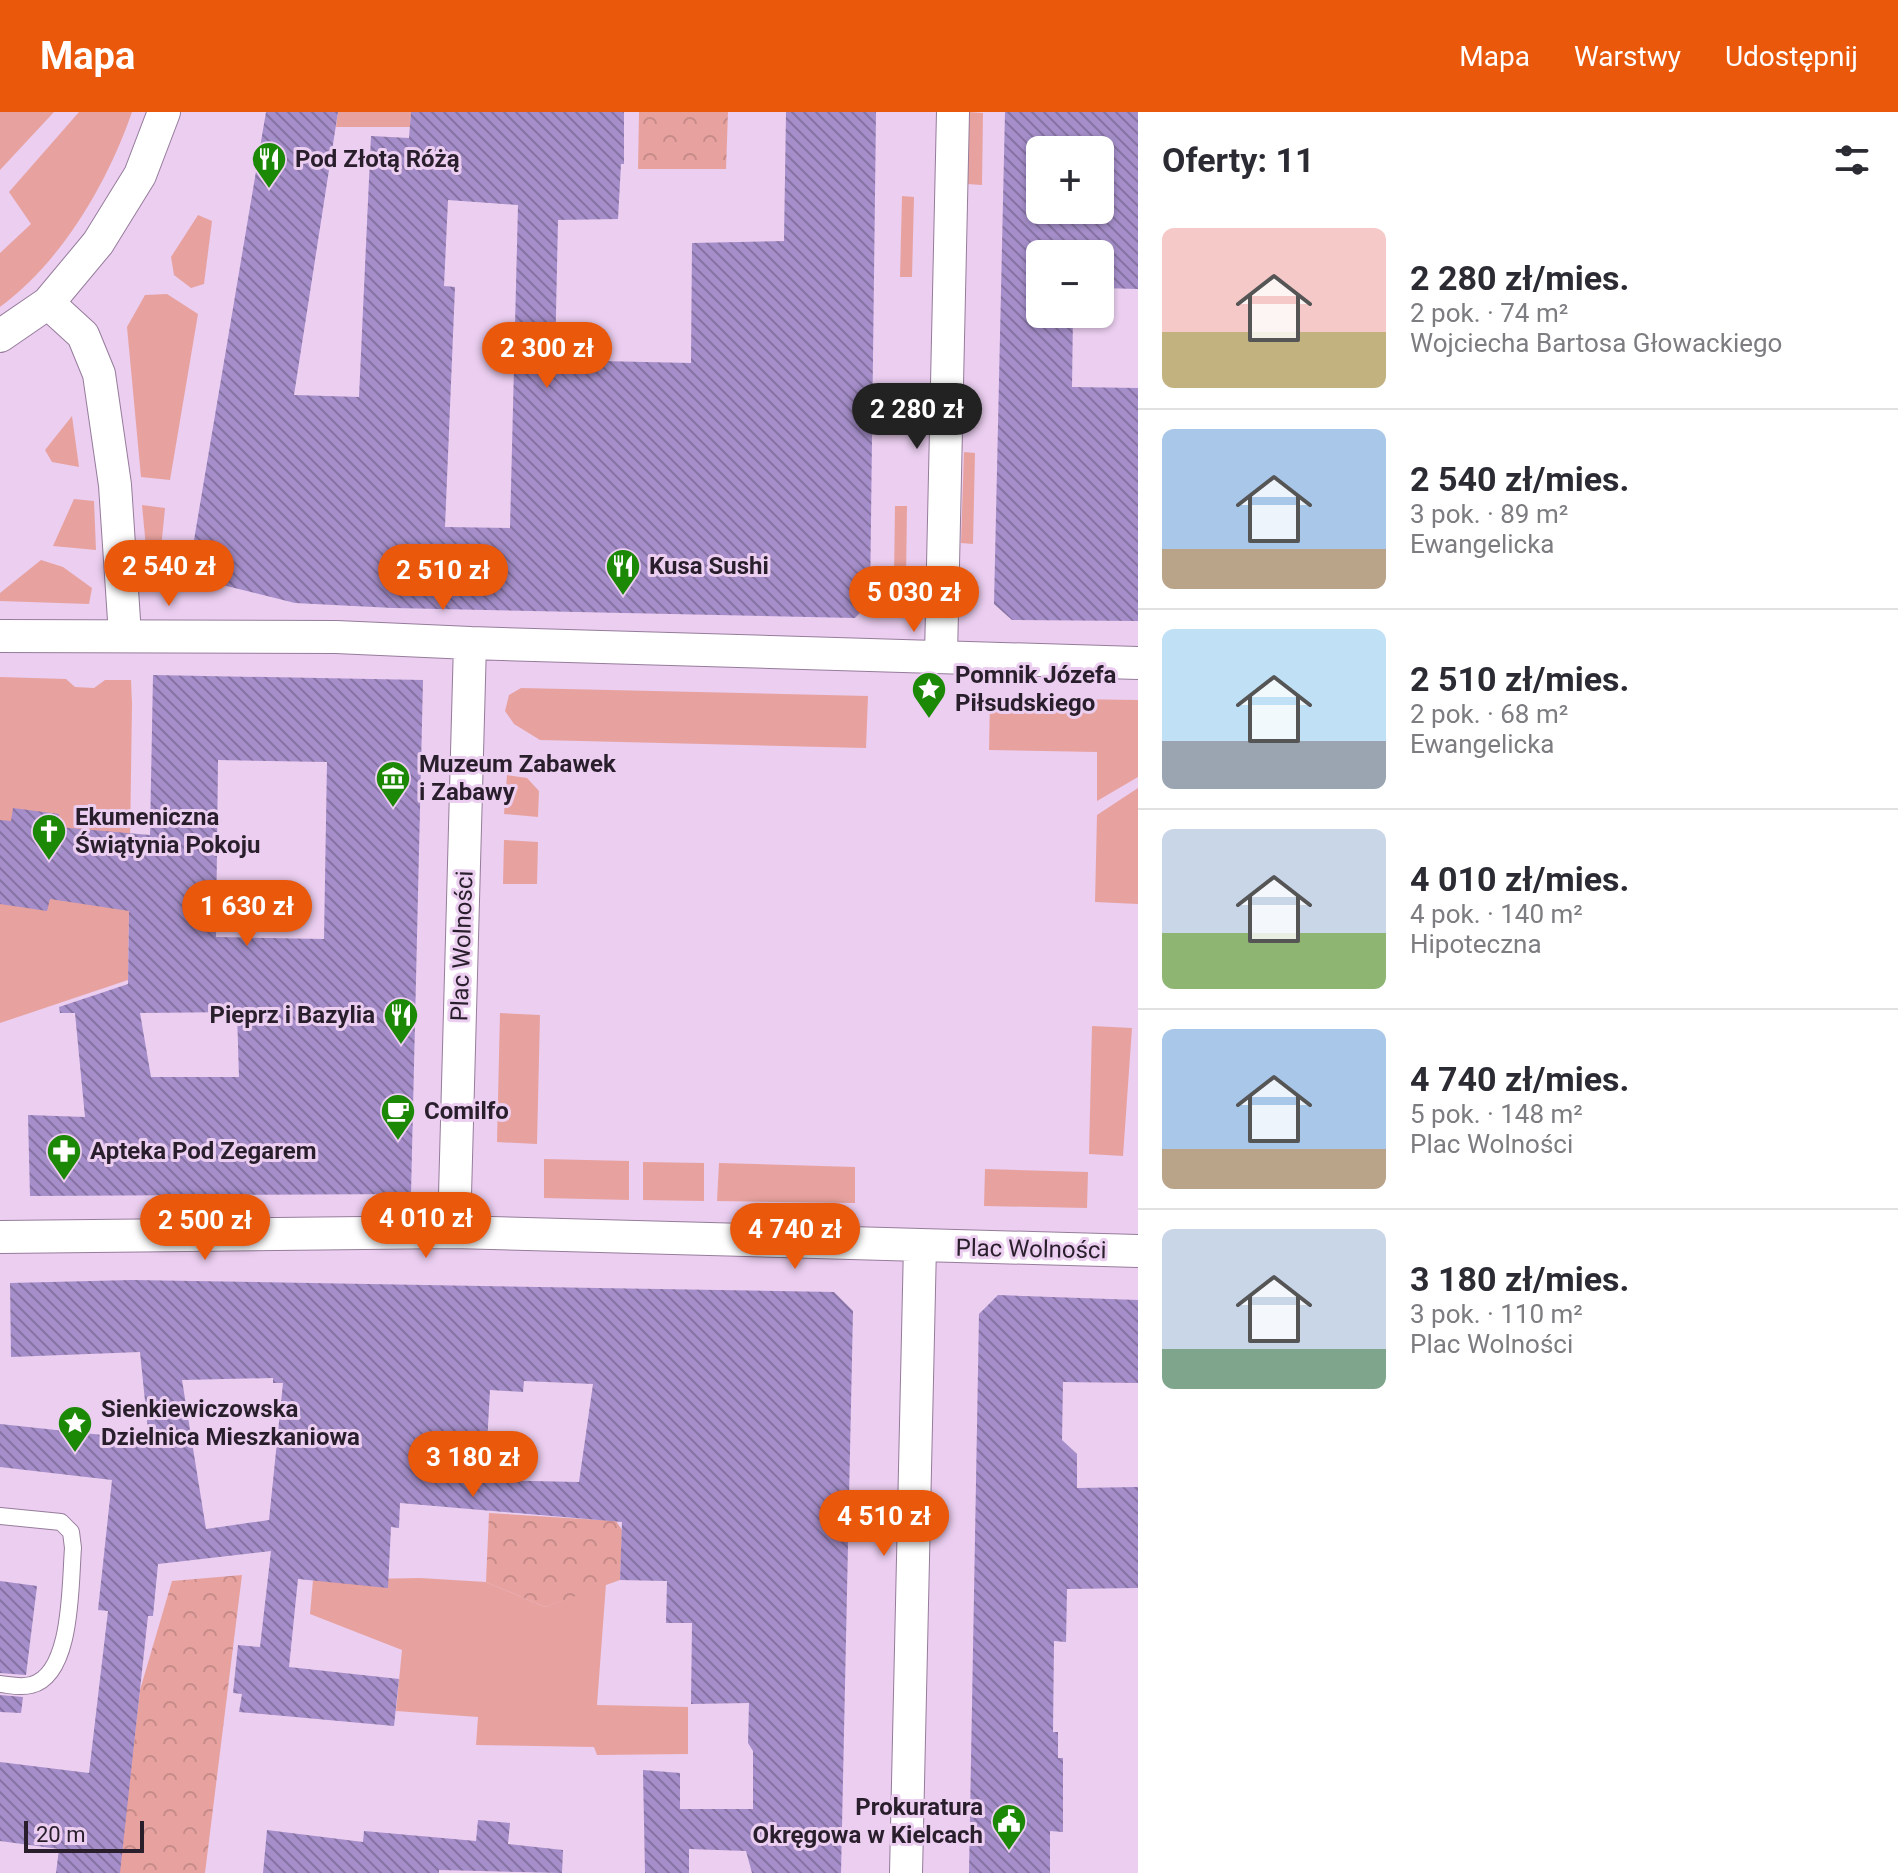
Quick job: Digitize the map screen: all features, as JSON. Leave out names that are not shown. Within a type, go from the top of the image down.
[{"type":"street","points":[[0,336],[48,303],[98,243],[140,175],[164,112]]},
{"type":"street","points":[[941,656],[953,112]]},
{"type":"street","points":[[48,303],[83,335],[99,374],[115,485],[125,635]]},
{"type":"street","points":[[0,636],[125,635],[470,643],[1138,663]]},
{"type":"street","name":"Plac Wolności","points":[[470,643],[454,1232],[1138,1251]]},
{"type":"street","points":[[0,1237],[454,1232]]},
{"type":"street","points":[[906,1873],[920,1245]]},
{"type":"lane","points":[[0,1516],[61,1522],[71,1532],[73,1548],[63,1643],[53,1671],[33,1685],[0,1684]]},
{"type":"green space","points":[[0,112],[54,112],[0,170]]},
{"type":"green space","points":[[79,112],[132,112],[110,166],[80,219],[43,267],[0,307],[0,253],[31,224],[9,192]]},
{"type":"green space","points":[[338,112],[411,112],[410,127],[336,127]]},
{"type":"green space","points":[[639,112],[728,112],[726,169],[638,169]]},
{"type":"green space","points":[[969,112],[983,113],[982,185],[967,184]]},
{"type":"green space","points":[[902,196],[914,197],[912,277],[900,277]]},
{"type":"green space","points":[[198,215],[212,221],[204,284],[191,288],[174,275],[171,257]]},
{"type":"green space","points":[[167,294],[198,314],[170,480],[141,477],[127,327],[145,295]]},
{"type":"green space","points":[[72,416],[79,467],[52,462],[45,450]]},
{"type":"green space","points":[[964,452],[975,453],[973,544],[961,543]]},
{"type":"green space","points":[[74,499],[94,501],[96,550],[53,546]]},
{"type":"green space","points":[[142,505],[165,508],[160,559],[147,558]]},
{"type":"green space","points":[[895,506],[907,506],[906,578],[894,578]]},
{"type":"green space","points":[[41,560],[63,567],[92,588],[89,604],[0,601],[0,593]]},
{"type":"green space","points":[[0,677],[66,679],[75,687],[94,688],[105,680],[131,680],[132,704],[128,980],[0,1023]]},
{"type":"green space","points":[[521,688],[868,696],[866,748],[540,740],[514,724],[505,711],[509,695]]},
{"type":"green space","points":[[990,698],[1138,700],[1138,777],[1097,801],[1097,752],[989,750]]},
{"type":"green space","points":[[507,775],[527,778],[539,791],[538,817],[504,814]]},
{"type":"green space","points":[[1138,788],[1138,904],[1095,902],[1097,815]]},
{"type":"green space","points":[[504,840],[538,842],[537,884],[503,884]]},
{"type":"green space","points":[[500,1013],[540,1015],[537,1144],[497,1142]]},
{"type":"green space","points":[[1092,1026],[1132,1028],[1123,1156],[1089,1154]]},
{"type":"green space","points":[[544,1159],[629,1161],[629,1200],[544,1198]]},
{"type":"green space","points":[[643,1162],[704,1163],[704,1201],[643,1200]]},
{"type":"green space","points":[[719,1163],[855,1167],[855,1203],[717,1201]]},
{"type":"green space","points":[[985,1169],[1088,1172],[1087,1208],[984,1206]]},
{"type":"green space","points":[[489,1513],[616,1521],[622,1530],[620,1580],[545,1607],[486,1582]]},
{"type":"green space","points":[[242,1575],[205,1873],[119,1873],[140,1690],[172,1581]]},
{"type":"green space","points":[[420,1578],[486,1582],[545,1607],[606,1584],[597,1705],[688,1707],[688,1754],[597,1755],[594,1747],[476,1745],[478,1717],[396,1711],[402,1650],[310,1614],[313,1580]]},
{"type":"building","points":[[266,112],[338,112],[294,395],[359,397],[371,136],[409,138],[411,112],[624,112],[624,164],[621,164],[618,219],[558,220],[555,360],[691,363],[692,243],[784,241],[786,112],[876,112],[870,602],[855,618],[295,603],[198,579],[202,547],[193,546]],"holes":[[[448,200],[518,205],[510,528],[445,527],[455,287],[444,286]]]},
{"type":"building","points":[[1005,112],[1138,112],[1138,289],[1114,288],[1114,240],[1026,240],[1026,328],[1073,328],[1072,387],[1138,388],[1138,621],[1012,620],[994,604]]},
{"type":"building","points":[[153,675],[423,680],[411,1194],[30,1196],[28,1115],[85,1117],[75,1013],[60,1013],[59,1007],[128,984],[129,911],[50,899],[47,911],[0,904],[0,820],[11,821],[13,808],[59,814],[58,827],[150,835]],"holes":[[[218,760],[327,762],[324,939],[216,937]],[[237,1012],[239,1077],[151,1077],[140,1013]]]},
{"type":"building","points":[[132,1280],[834,1292],[853,1311],[841,1873],[752,1873],[746,1851],[689,1849],[689,1873],[645,1873],[643,1770],[680,1773],[680,1809],[753,1809],[753,1751],[748,1743],[749,1703],[691,1704],[692,1623],[666,1623],[667,1581],[620,1580],[622,1522],[400,1503],[399,1528],[391,1527],[388,1588],[298,1579],[289,1667],[399,1679],[394,1726],[239,1712],[242,1694],[233,1693],[238,1645],[260,1647],[271,1551],[158,1564],[153,1616],[148,1616],[120,1873],[56,1873],[59,1849],[0,1841],[0,1762],[89,1773],[108,1611],[98,1610],[112,1480],[0,1467],[0,1424],[149,1440],[140,1352],[11,1357],[10,1283]],"holes":[[[273,1378],[273,1383],[283,1383],[269,1520],[206,1529],[182,1380]],[[524,1381],[593,1384],[579,1482],[485,1480],[490,1390],[523,1392]]]},
{"type":"building","points":[[998,1295],[1138,1300],[1138,1383],[1063,1382],[1062,1440],[1077,1454],[1077,1488],[1138,1487],[1138,1588],[1067,1589],[1066,1642],[1054,1641],[1053,1732],[1058,1732],[1058,1758],[1063,1758],[1063,1832],[1050,1831],[1050,1873],[969,1873],[979,1314]]},
{"type":"building","points":[[0,1581],[37,1586],[26,1675],[0,1673]]},
{"type":"building","points":[[0,1695],[23,1697],[21,1713],[0,1712]]},
{"type":"building","points":[[478,1820],[510,1823],[508,1844],[563,1850],[562,1873],[439,1870],[439,1873],[263,1873],[267,1830],[363,1842],[364,1831],[476,1841]]},
{"type":"place","name":"Pod Złotą Różą","points":[[269,190]]},
{"type":"place","name":"Kusa Sushi","points":[[623,597]]},
{"type":"place","name":"Pomnik Józefa Piłsudskiego","points":[[929,720]]},
{"type":"place","name":"Muzeum Zabawek i Zabawy","points":[[393,809]]},
{"type":"place","name":"Ekumeniczna Świątynia Pokoju","points":[[49,862]]},
{"type":"place","name":"Pieprz i Bazylia","points":[[401,1046]]},
{"type":"place","name":"Comilfo","points":[[398,1142]]},
{"type":"place","name":"Apteka Pod Zegarem","points":[[64,1182]]},
{"type":"place","name":"Sienkiewiczowska Dzielnica Mieszkaniowa","points":[[75,1454]]},
{"type":"place","name":"Prokuratura Okręgowa w Kielcach","points":[[1009,1852]]}]
